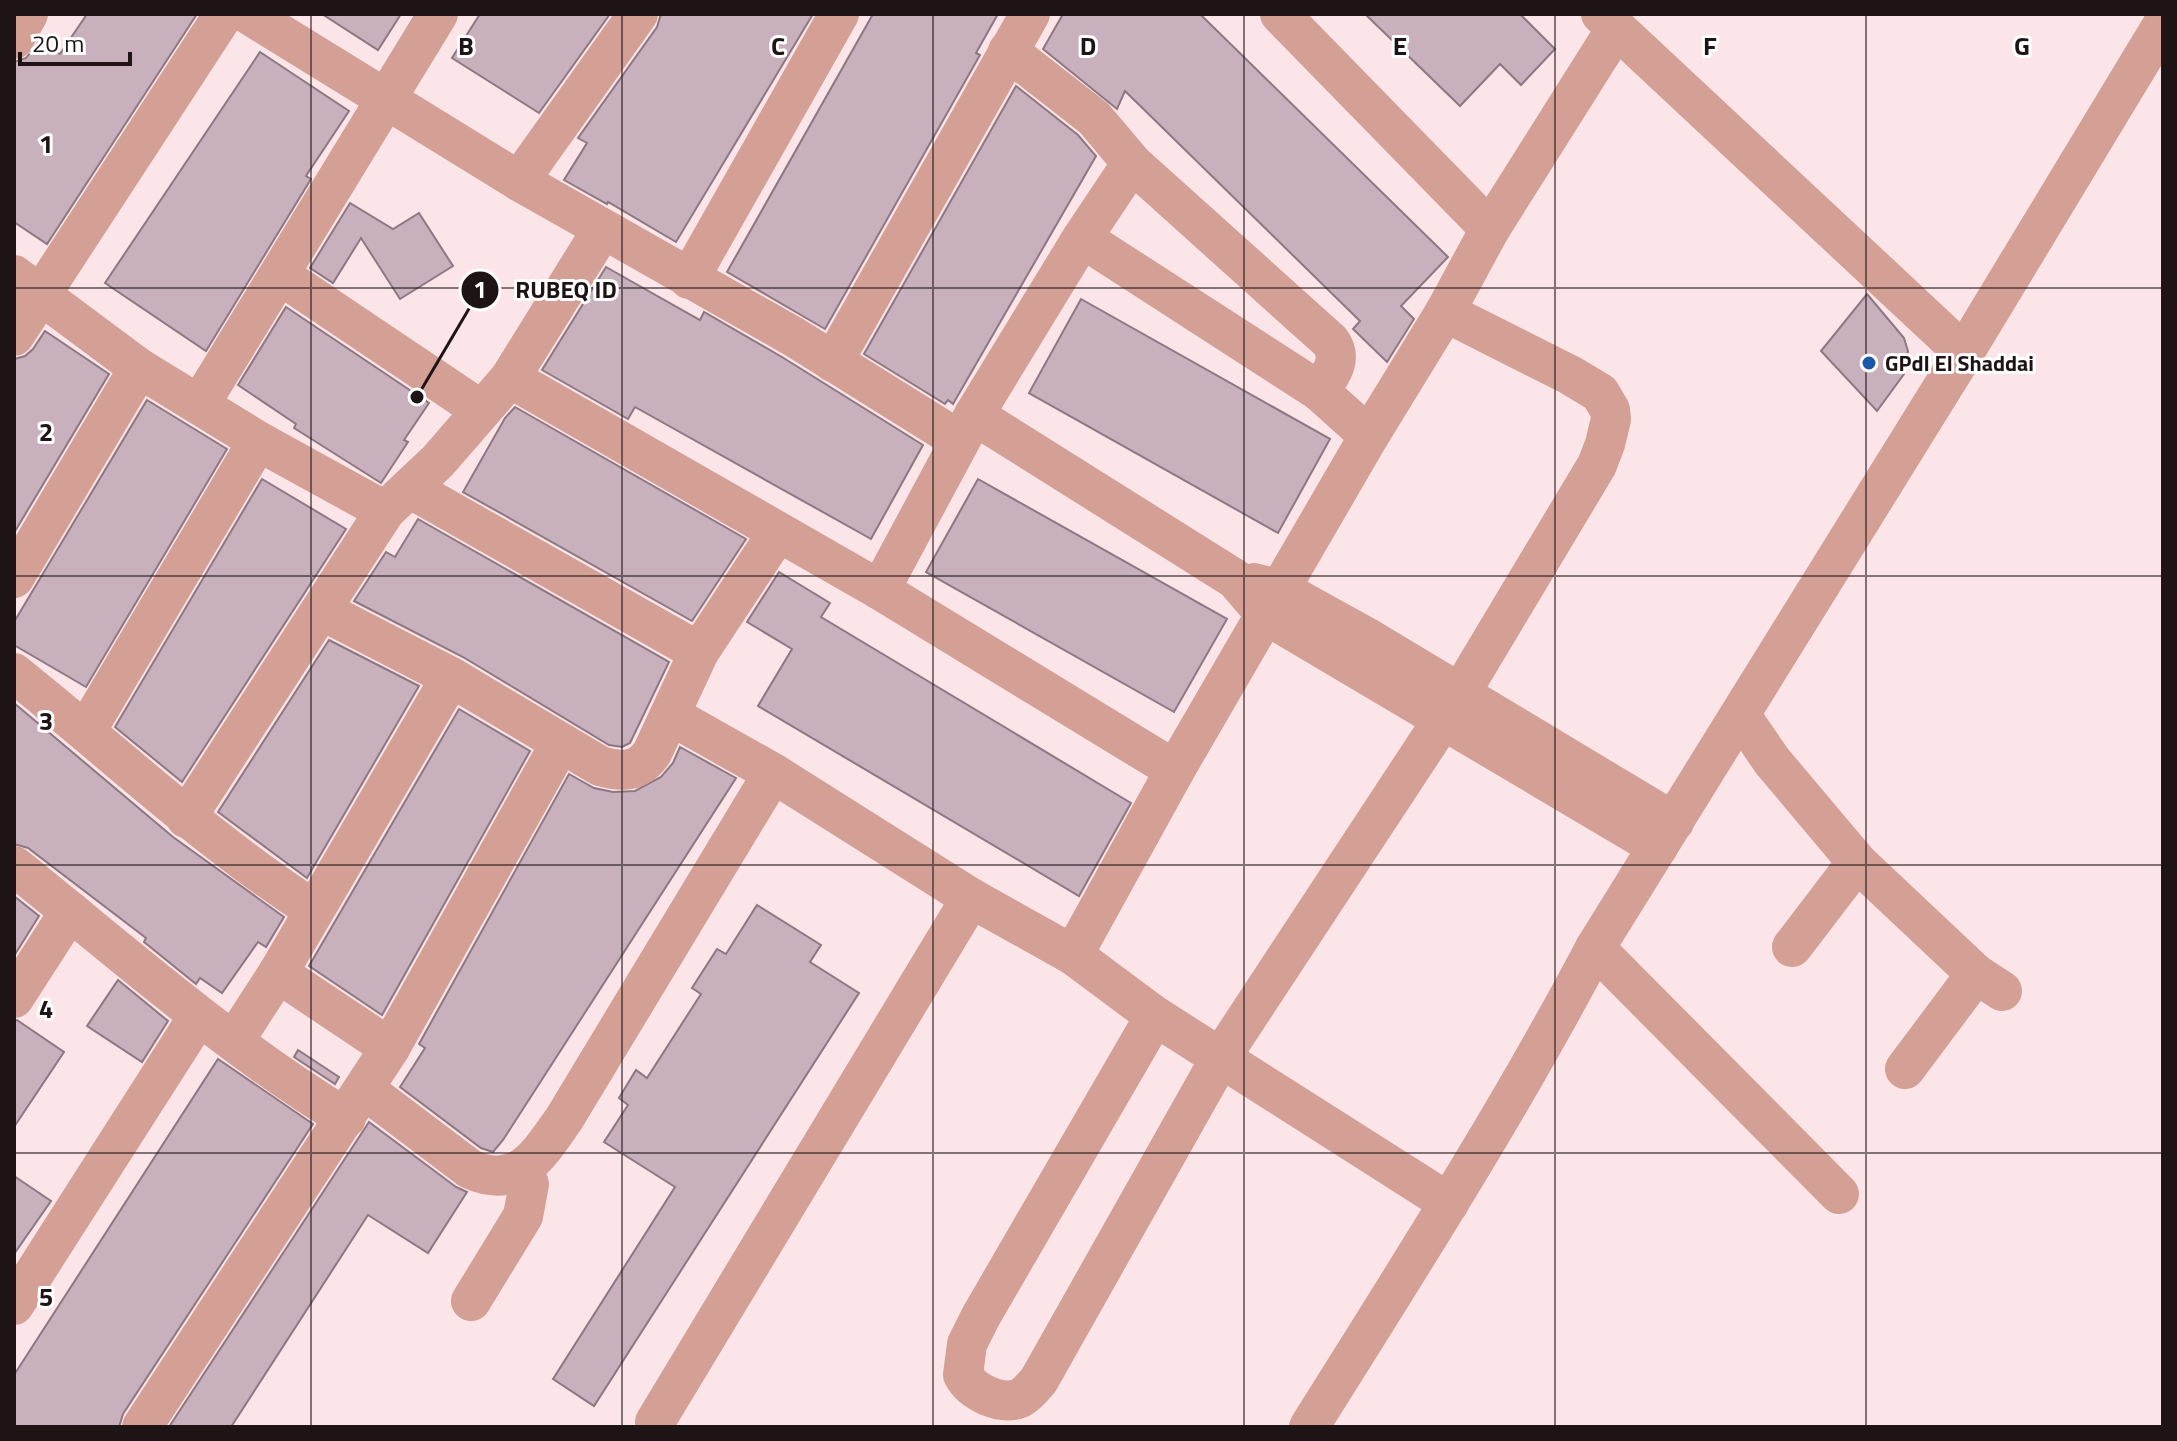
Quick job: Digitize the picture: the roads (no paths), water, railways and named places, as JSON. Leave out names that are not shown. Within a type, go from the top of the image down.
[{"type":"street","points":[[14,39],[28,14]]},
{"type":"street","points":[[14,336],[27,285],[224,14]]},
{"type":"street","points":[[248,14],[602,230],[833,362],[967,428],[1235,579],[1452,705],[1666,835]]},
{"type":"street","points":[[200,404],[438,14]]},
{"type":"street","points":[[519,181],[638,14]]},
{"type":"street","points":[[689,279],[839,14]]},
{"type":"street","points":[[833,362],[1030,14]]},
{"type":"street","points":[[1280,14],[1490,229]]},
{"type":"street","points":[[1073,955],[1175,770],[1369,436],[1445,312],[1608,21],[1964,353]]},
{"type":"street","points":[[1309,1427],[1449,1203],[1553,1028],[1595,948],[1741,716],[2163,24]]},
{"type":"street","points":[[1008,51],[1094,118],[1132,163],[1330,341],[1335,347],[1335,366],[1319,391]]},
{"type":"street","points":[[880,590],[967,428],[1082,238],[1132,163]]},
{"type":"street","points":[[186,818],[398,500],[447,452],[510,378],[602,230]]},
{"type":"street","points":[[1082,238],[1319,391],[1369,436]]},
{"type":"street","points":[[280,275],[481,410]]},
{"type":"street","points":[[27,285],[139,368],[258,441],[398,500],[699,652]]},
{"type":"street","points":[[1155,1016],[967,1344],[963,1375],[973,1387],[993,1397],[1009,1401],[1022,1397],[1039,1380],[1221,1057],[1452,705],[1597,465],[1611,419],[1610,410],[1600,393],[1445,312]]},
{"type":"street","points":[[14,578],[139,368]]},
{"type":"street","points":[[510,378],[880,590],[1175,770]]},
{"type":"street","points":[[86,731],[258,441]]},
{"type":"street","points":[[323,611],[451,677],[600,766],[630,770],[646,761],[699,652],[778,532]]},
{"type":"street","points":[[14,673],[186,818],[277,887],[314,910]]},
{"type":"street","points":[[234,1041],[278,973],[451,677]]},
{"type":"street","points":[[670,715],[773,773],[971,898],[1073,955],[1155,1016],[1449,1203]]},
{"type":"street","points":[[1741,716],[1772,761],[1857,862],[1989,982],[1905,1069]]},
{"type":"street","points":[[142,1427],[390,1048],[560,744]]},
{"type":"street","points":[[14,866],[198,1017],[304,1093],[355,1103],[470,1169],[481,1174],[501,1176],[522,1170],[564,1119],[773,773]]},
{"type":"street","points":[[1792,947],[1857,862]]},
{"type":"street","points":[[655,1422],[971,898]]},
{"type":"street","points":[[14,998],[70,911]]},
{"type":"street","points":[[1595,948],[1839,1194]]},
{"type":"street","points":[[278,973],[390,1048]]},
{"type":"street","points":[[14,1305],[198,1017]]},
{"type":"street","points":[[471,1301],[523,1216],[529,1184],[522,1170]]},
{"type":"place","name":"GPdI El Shaddai","points":[[1869,363]]},
{"type":"place","name":"RUBEQ ID","points":[[417,397]]}]
